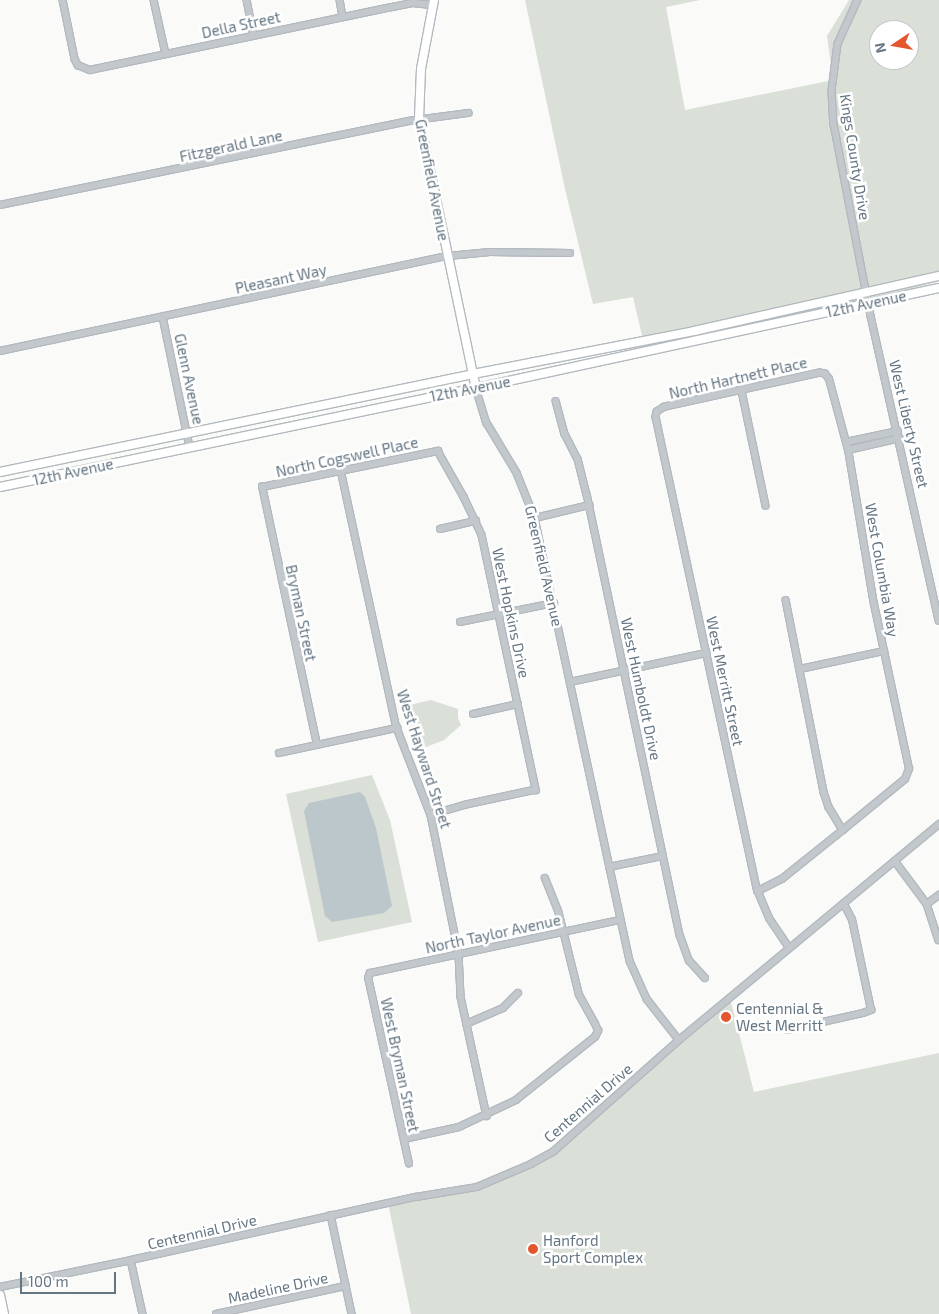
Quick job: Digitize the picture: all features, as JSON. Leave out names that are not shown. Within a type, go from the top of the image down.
[{"type":"main road","name":"Greenfield Avenue","points":[[433,2],[421,68],[419,120],[476,388]]},
{"type":"main road","name":"12th Avenue","points":[[0,472],[473,374],[694,331],[939,276]]},
{"type":"main road","name":"12th Avenue","points":[[0,487],[476,388],[939,288]]},
{"type":"main road","points":[[0,1294],[4,1314]]},
{"type":"street","name":"Della Street","points":[[62,0],[75,59],[78,65],[90,70],[343,16],[413,3],[433,2]]},
{"type":"street","points":[[154,0],[166,54]]},
{"type":"street","points":[[247,0],[254,35]]},
{"type":"street","points":[[340,0],[343,16]]},
{"type":"street","name":"Kings County Drive","points":[[858,0],[838,44],[832,91],[839,154],[866,292]]},
{"type":"street","name":"Fitzgerald Lane","points":[[0,206],[419,120],[468,113]]},
{"type":"street","name":"Pleasant Way","points":[[0,351],[448,256],[490,252],[570,253]]},
{"type":"street","name":"West Liberty Street","points":[[866,292],[900,438],[939,621]]},
{"type":"street","name":"Glenn Avenue","points":[[163,317],[190,447]]},
{"type":"street","name":"North Hartnett Place","points":[[658,412],[665,407],[815,374],[825,374]]},
{"type":"street","name":"West Columbia Way","points":[[825,374],[831,386],[848,450],[908,773],[843,830]]},
{"type":"street","name":"Greenfield Avenue","points":[[476,388],[487,422],[516,472],[535,518],[630,961],[639,984],[658,1014],[679,1040]]},
{"type":"street","points":[[742,391],[766,506]]},
{"type":"street","name":"West Humboldt Drive","points":[[556,401],[565,434],[578,458],[589,505],[684,949],[690,960],[705,978]]},
{"type":"street","name":"West Merritt Street","points":[[658,412],[656,422],[758,891],[770,919],[789,947]]},
{"type":"street","points":[[846,442],[898,431]]},
{"type":"street","points":[[848,450],[900,438]]},
{"type":"street","name":"North Cogswell Place","points":[[262,487],[438,451]]},
{"type":"street","name":"West Hopkins Drive","points":[[431,815],[466,805],[536,790],[482,535],[438,451]]},
{"type":"street","name":"West Hayward Street","points":[[341,470],[397,728],[431,815],[459,954],[461,997],[466,1024],[487,1116]]},
{"type":"street","name":"Bryman Street","points":[[262,487],[261,492],[317,745]]},
{"type":"street","points":[[535,518],[589,505]]},
{"type":"street","points":[[440,529],[476,521]]},
{"type":"street","points":[[758,891],[782,879],[843,830],[829,807],[824,792],[786,600]]},
{"type":"street","points":[[460,622],[554,603]]},
{"type":"street","points":[[800,669],[884,651]]},
{"type":"street","points":[[570,682],[707,653]]},
{"type":"street","points":[[473,714],[518,704]]},
{"type":"street","points":[[279,753],[397,728]]},
{"type":"street","name":"Centennial Drive","points":[[0,1287],[331,1215],[477,1187],[530,1164],[554,1151],[679,1040],[939,824]]},
{"type":"street","points":[[609,866],[663,856]]},
{"type":"street","points":[[895,861],[928,904],[939,940]]},
{"type":"street","points":[[404,1139],[459,1127],[487,1116],[516,1100],[541,1082],[595,1037],[598,1031],[579,995],[564,932],[552,894],[545,879]]},
{"type":"street","points":[[928,904],[939,895]]},
{"type":"street","points":[[788,1030],[871,1010],[852,920],[844,904]]},
{"type":"street","name":"North Taylor Avenue","points":[[370,973],[620,920]]},
{"type":"street","name":"West Bryman Street","points":[[370,973],[368,978],[409,1164]]},
{"type":"street","points":[[466,1024],[475,1022],[503,1008],[518,993]]},
{"type":"street","points":[[331,1215],[352,1314]]},
{"type":"street","points":[[131,1260],[143,1314]]},
{"type":"street","name":"Madeline Drive","points":[[216,1314],[246,1311],[346,1286]]},
{"type":"shaded area","points":[[525,0],[700,0],[666,7],[685,110],[833,80],[827,36],[849,0],[939,0],[939,281],[865,301],[644,344],[633,297],[593,304],[565,189]]},
{"type":"shaded area","points":[[431,700],[458,709],[458,718],[461,725],[444,740],[416,751],[401,707]]},
{"type":"shaded area","points":[[372,775],[390,820],[412,922],[318,942],[286,794]]},
{"type":"shaded area","points":[[360,792],[365,797],[376,828],[392,906],[384,913],[332,922],[325,916],[304,811],[309,803]]},
{"type":"shaded area","points":[[730,998],[754,1092],[939,1053],[939,1314],[411,1314],[388,1203],[477,1187],[554,1151]]},
{"type":"place","name":"Centennial & West Merritt","points":[[726,1017]]},
{"type":"place","name":"Hanford Sport Complex","points":[[533,1249]]}]
